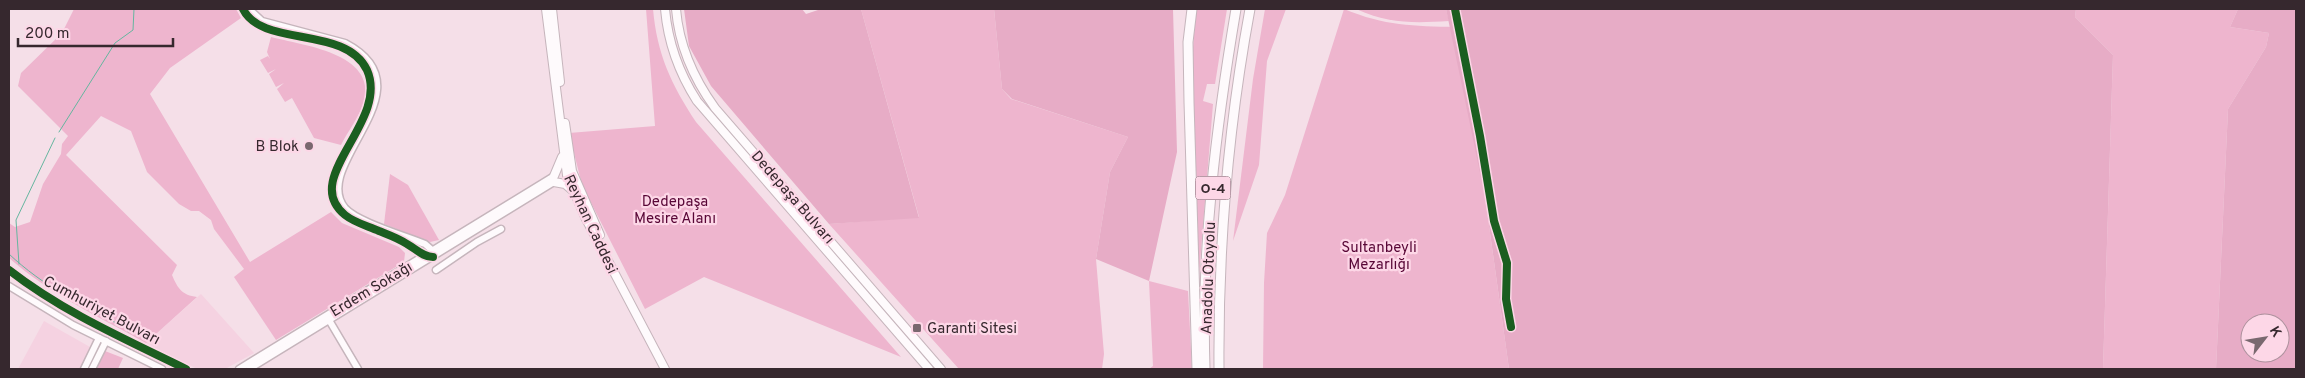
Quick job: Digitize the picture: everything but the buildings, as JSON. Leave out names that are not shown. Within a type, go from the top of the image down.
[{"type":"highway","points":[[1192,9],[1188,42],[1197,369]]},
{"type":"highway","name":"Anadolu Otoyolu","points":[[1205,369],[1210,219],[1220,113],[1236,9]]},
{"type":"highway","name":"Anadolu Otoyolu","points":[[1219,369],[1220,270],[1228,153],[1250,10]]},
{"type":"main road","name":"Reyhan Caddesi","points":[[546,9],[563,150],[574,192],[665,369]]},
{"type":"main road","points":[[552,9],[568,172],[554,179]]},
{"type":"main road","name":"Dedepaşa Bulvarı","points":[[665,9],[668,35],[678,64],[697,101],[928,369]]},
{"type":"main road","name":"Dedepaşa Bulvarı","points":[[676,9],[685,52],[695,76],[711,103],[941,369]]},
{"type":"main road","points":[[554,179],[561,163],[563,150]]},
{"type":"main road","name":"Reyhan Caddesi","points":[[568,172],[671,369]]},
{"type":"main road","points":[[554,179],[565,184],[574,192]]},
{"type":"street","points":[[243,9],[255,24],[337,46],[351,52],[363,64],[370,82],[370,104],[336,171],[332,194],[338,208],[346,216],[409,245],[425,256],[433,254],[425,244],[355,216],[346,209],[339,197],[337,185],[340,175],[376,101],[376,79],[367,60],[357,50],[345,43],[262,21],[249,9]]},
{"type":"street","points":[[1454,9],[1480,136],[1494,221],[1507,263],[1506,299],[1511,327]]},
{"type":"street","name":"Erdem Sokağı","points":[[249,369],[554,179]]},
{"type":"street","name":"Erdem Sokağı","points":[[433,254],[440,253],[554,179]]},
{"type":"street","points":[[436,270],[476,242],[501,229]]},
{"type":"street","points":[[409,245],[413,255],[409,265]]},
{"type":"street","points":[[440,253],[447,264]]},
{"type":"street","name":"Erdem Sokağı","points":[[238,369],[425,256]]},
{"type":"street","name":"Cumhuriyet Bulvarı","points":[[9,270],[35,290],[70,312],[186,369]]},
{"type":"street","name":"Cumhuriyet Bulvarı","points":[[9,286],[48,311],[162,369]]},
{"type":"street","points":[[329,320],[358,369]]},
{"type":"street","points":[[92,369],[106,329]]},
{"type":"street","points":[[84,369],[102,339]]},
{"type":"shaded area","points":[[684,9],[802,9],[806,14],[821,9],[861,9],[919,218],[829,224],[711,86],[689,46]]},
{"type":"shaded area","points":[[994,9],[1173,9],[1177,152],[1149,281],[1096,259],[1110,172],[1128,137],[1012,99],[1002,89]]},
{"type":"shaded area","points":[[1446,9],[2076,9],[2075,17],[2113,55],[2103,369],[1509,369],[1485,197]]},
{"type":"shaded area","points":[[2238,9],[2296,9],[2296,369],[2216,369],[2228,109],[2266,47],[2269,33],[2230,27]]},
{"type":"shaded area","points":[[201,294],[254,353],[225,369],[197,369],[146,343]]},
{"type":"shaded area","points":[[44,321],[90,347],[80,369],[18,369]]},
{"type":"green space","points":[[74,9],[236,9],[241,18],[170,68],[150,94],[250,262],[331,212],[342,223],[399,247],[405,253],[404,262],[276,340],[234,277],[244,269],[214,229],[211,220],[199,211],[191,211],[179,204],[147,172],[131,131],[101,116],[66,155],[177,265],[172,275],[181,290],[188,295],[197,297],[146,343],[58,294],[25,271],[9,258],[9,223],[15,227],[30,222],[43,184],[61,154],[62,144],[68,136],[18,86],[21,73],[62,33]]},
{"type":"green space","name":"Dedepaşa Mesire Alanı","points":[[646,9],[653,9],[662,55],[679,95],[696,122],[901,357],[704,277],[645,309],[582,185],[569,133],[655,126]]},
{"type":"green space","points":[[861,9],[994,9],[1002,89],[1011,99],[1128,137],[1110,172],[1096,259],[1104,354],[1102,369],[959,369],[829,224],[919,217]]},
{"type":"green space","points":[[1196,9],[1227,9],[1215,84],[1207,84],[1203,101],[1213,104],[1199,275],[1192,61]]},
{"type":"green space","points":[[1265,9],[1286,9],[1267,61],[1259,165],[1233,241],[1253,79]]},
{"type":"green space","name":"Sultanbeyli Mezarlığı","points":[[1344,9],[1386,22],[1456,27],[1485,197],[1509,369],[1263,369],[1264,283],[1267,233],[1285,195]]},
{"type":"green space","points":[[1356,9],[1446,9],[1449,21],[1391,20]]},
{"type":"green space","points":[[2076,9],[2238,9],[2230,27],[2269,33],[2266,47],[2228,109],[2216,369],[2103,369],[2113,55],[2075,17]]},
{"type":"green space","points":[[271,37],[334,54],[348,62],[359,72],[365,85],[364,101],[357,118],[341,145],[314,138],[292,98],[285,102],[277,89],[284,83],[276,87],[269,74],[276,69],[268,73],[260,60],[268,56],[270,59],[267,52]]},
{"type":"green space","points":[[390,174],[408,185],[439,240],[430,242],[384,224]]},
{"type":"green space","points":[[1149,281],[1188,291],[1192,369],[1149,369],[1153,366]]},
{"type":"green space","points":[[105,351],[123,358],[118,369],[95,369]]},
{"type":"waterway","points":[[59,132],[115,43],[133,30],[134,9]]},
{"type":"waterway","points":[[19,264],[16,220],[55,138]]},
{"type":"waterway","points":[[9,254],[35,276],[77,302],[122,326],[128,332]]},
{"type":"cycle path","points":[[243,9],[253,21],[267,29],[324,41],[341,47],[356,56],[367,70],[371,90],[367,109],[338,167],[332,184],[334,200],[345,215],[353,220],[397,238],[423,254],[433,257]]},
{"type":"cycle path","points":[[1455,9],[1480,136],[1494,221],[1507,263],[1506,299],[1511,327]]},
{"type":"cycle path","points":[[9,270],[73,312],[117,336],[186,369]]},
{"type":"place","name":"B Blok","points":[[309,146]]},
{"type":"place","name":"Garanti Sitesi","points":[[917,328]]}]
